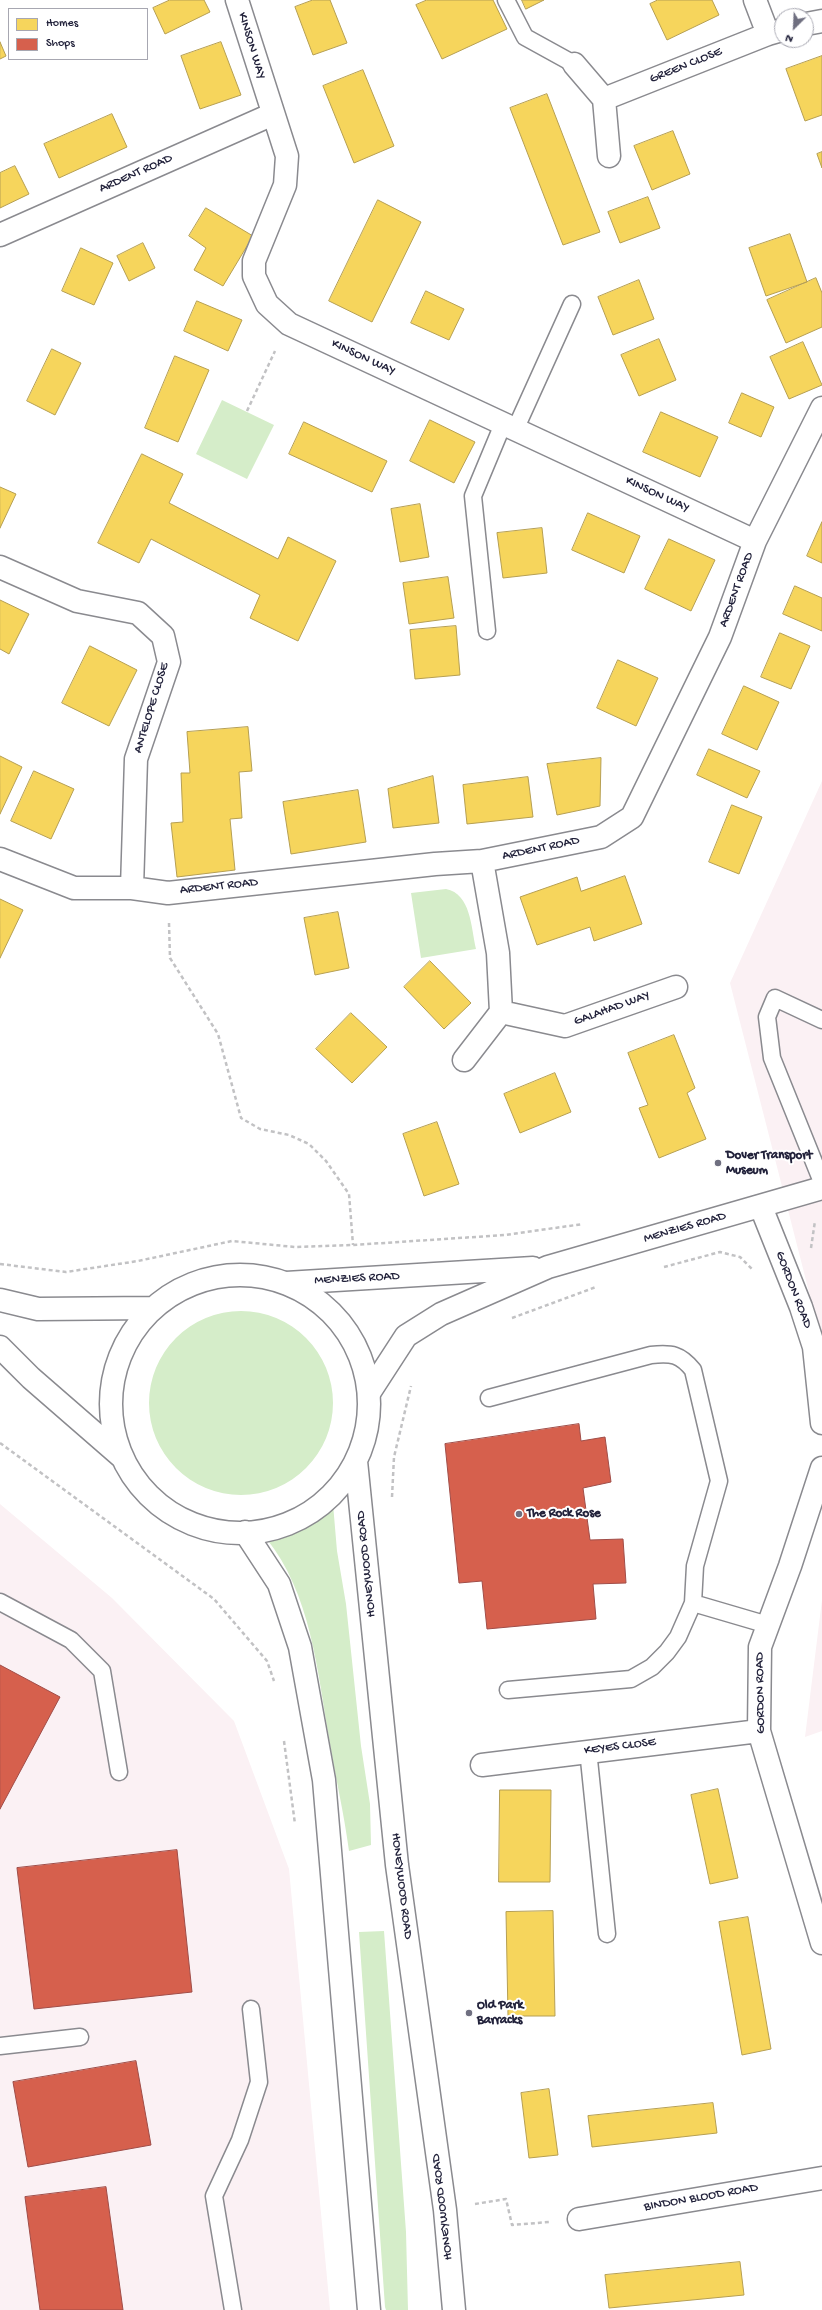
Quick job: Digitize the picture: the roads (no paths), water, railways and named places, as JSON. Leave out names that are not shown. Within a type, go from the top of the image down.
[{"type":"street","name":"KINSON WAY","points":[[237,0],[286,156],[285,185],[254,261],[254,276],[267,304],[288,324],[755,541]]},
{"type":"street","points":[[755,0],[774,30]]},
{"type":"street","name":"GREEN CLOSE","points":[[604,99],[774,32]]},
{"type":"street","points":[[574,64],[604,99],[609,156]]},
{"type":"street","name":"ARDENT ROAD","points":[[0,235],[272,114]]},
{"type":"street","name":"ARDENT ROAD","points":[[0,859],[74,888],[132,888],[168,893],[435,864],[482,861],[601,837],[632,817],[720,638],[755,541],[822,408]]},
{"type":"street","name":"ANTELOPE CLOSE","points":[[0,567],[77,601],[138,613],[163,636],[169,662],[136,759],[132,888]]},
{"type":"street","points":[[464,1060],[501,1012],[498,953],[482,861]]},
{"type":"street","name":"GALAHAD WAY","points":[[501,1012],[565,1026],[676,987]]},
{"type":"street","name":"MENZIES ROAD","points":[[369,1394],[406,1336],[442,1314],[548,1267],[761,1207],[822,1188]]},
{"type":"street","name":"GORDON ROAD","points":[[761,1207],[801,1307],[814,1347],[822,1423]]},
{"type":"street","name":"MENZIES ROAD","points":[[286,1283],[548,1267]]},
{"type":"street","points":[[252,1275],[286,1283],[318,1300],[344,1326],[361,1358],[369,1394],[367,1428],[356,1461],[337,1490],[310,1512],[279,1527],[245,1532],[208,1529],[173,1514],[144,1490],[123,1458],[113,1427],[112,1388],[118,1362],[132,1332],[153,1308],[183,1288],[216,1277],[252,1275]]},
{"type":"street","points":[[0,1300],[45,1310],[153,1308]]},
{"type":"street","points":[[0,1347],[31,1378],[123,1458]]},
{"type":"street","name":"HONEYWOOD ROAD","points":[[356,1461],[397,1865],[445,2210],[454,2310]]},
{"type":"street","name":"GORDON ROAD","points":[[822,1468],[790,1566],[760,1647],[759,1731],[822,1943]]},
{"type":"street","points":[[245,1532],[279,1584],[300,1647],[324,1780],[370,2310]]},
{"type":"street","name":"KEYES CLOSE","points":[[482,1765],[588,1750],[759,1731]]},
{"type":"street","name":"BINDON BLOOD ROAD","points":[[579,2219],[822,2178]]},
{"type":"lane","points":[[506,0],[525,37],[574,64]]},
{"type":"lane","points":[[487,632],[473,496],[572,304]]},
{"type":"lane","points":[[822,1020],[775,998],[767,1017],[772,1058],[822,1182]]},
{"type":"lane","points":[[489,1398],[651,1355],[671,1353],[686,1361],[693,1370],[719,1481],[695,1566],[693,1603],[678,1637],[667,1652],[652,1667],[631,1679],[508,1690]]},
{"type":"lane","points":[[0,1602],[70,1640],[102,1671],[119,1772]]},
{"type":"lane","points":[[693,1603],[768,1624]]},
{"type":"lane","points":[[588,1750],[607,1934]]},
{"type":"lane","points":[[233,2310],[214,2196],[240,2140],[259,2082],[251,2009]]},
{"type":"lane","points":[[0,2046],[80,2037]]},
{"type":"place","name":"Dover Transport Museum","points":[[718,1163]]},
{"type":"place","name":"The Rock Rose","points":[[519,1514]]},
{"type":"place","name":"Old Park Barracks","points":[[469,2013]]}]
